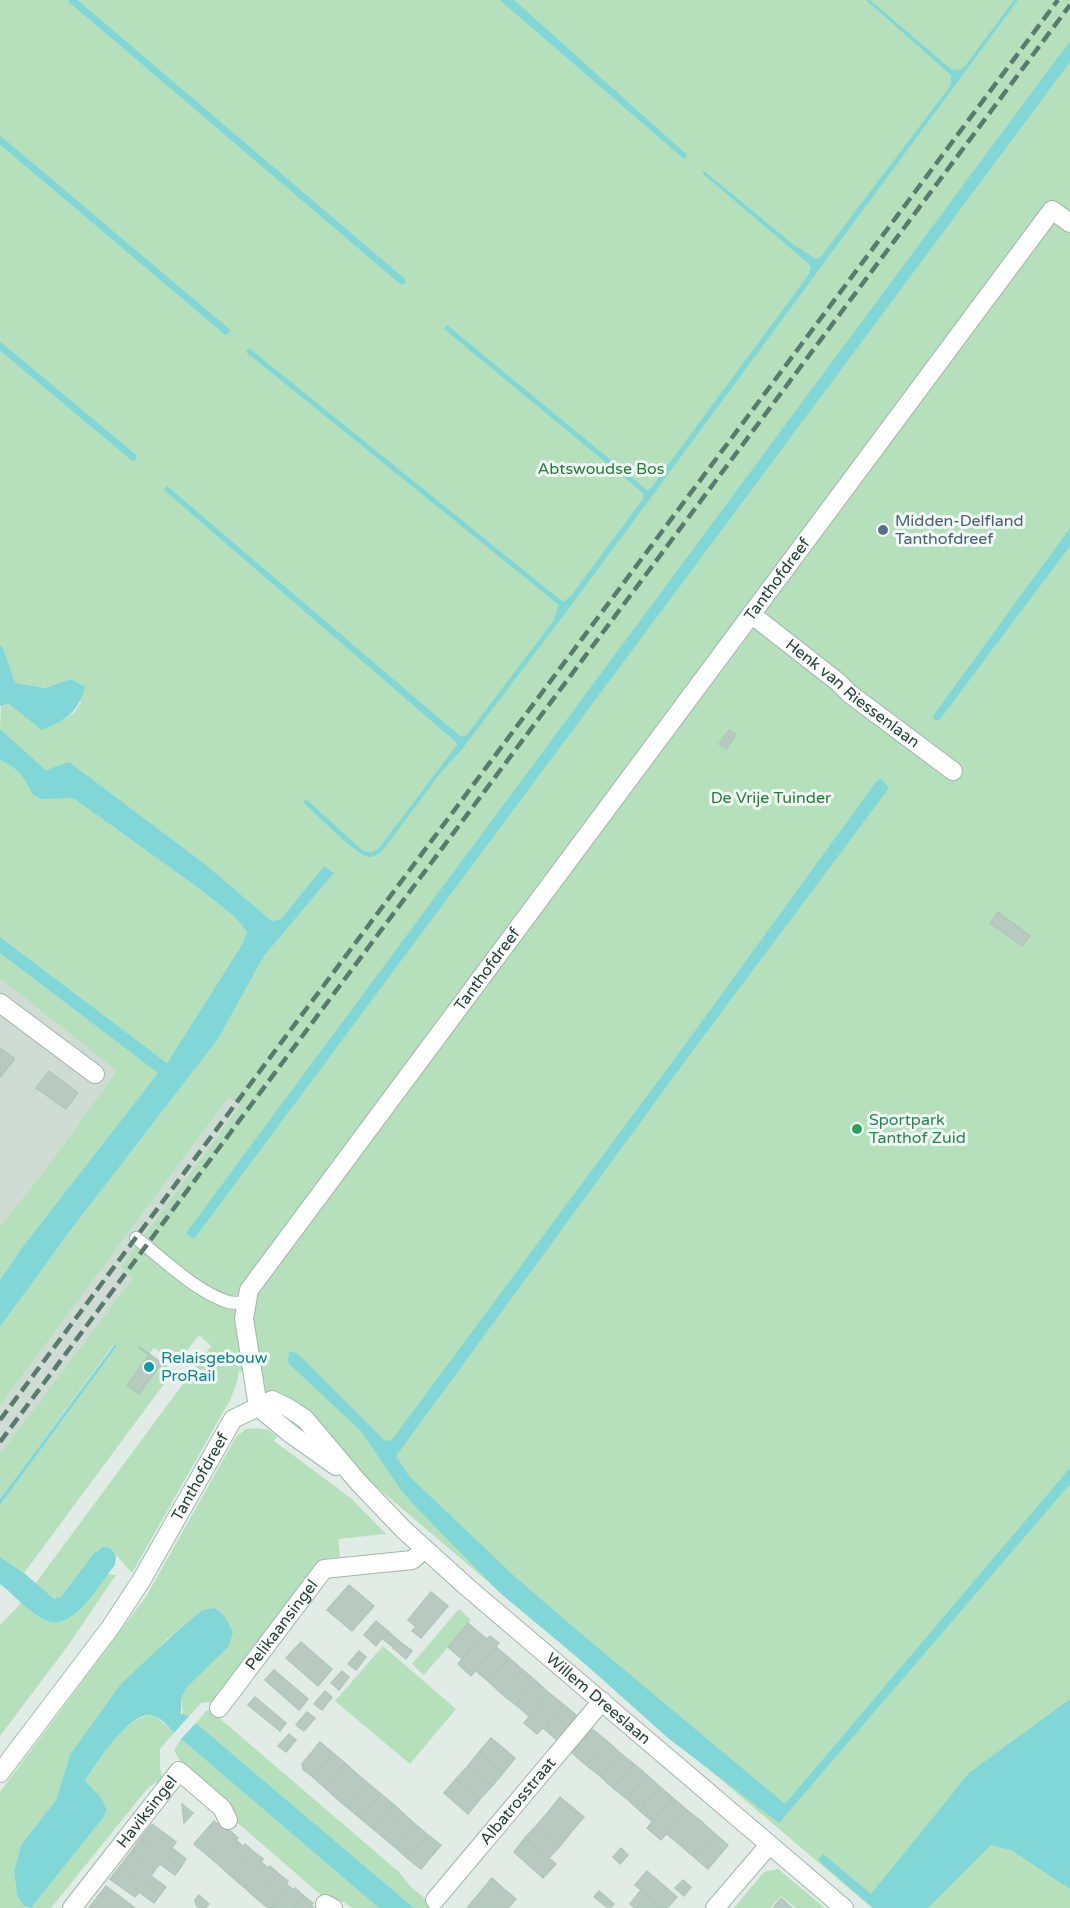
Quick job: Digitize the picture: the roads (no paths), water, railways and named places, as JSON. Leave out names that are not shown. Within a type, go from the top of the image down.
[{"type":"street","name":"Tanthofdreef","points":[[0,1773],[110,1628],[141,1581],[233,1419],[258,1407],[244,1318],[249,1290],[1052,210],[1070,223]]},
{"type":"street","name":"Henk van Riessenlaan","points":[[751,614],[850,694],[953,771]]},
{"type":"street","points":[[0,1003],[95,1074]]},
{"type":"street","name":"Willem Dreeslaan","points":[[258,1407],[272,1400],[305,1419],[359,1483],[424,1549],[844,1908]]},
{"type":"street","name":"Pelikaansingel","points":[[219,1708],[324,1569],[412,1560],[424,1549]]},
{"type":"street","name":"Albatrosstraat","points":[[435,1900],[602,1701]]},
{"type":"street","name":"Haviksingel","points":[[72,1908],[178,1771],[222,1808],[228,1820]]},
{"type":"street","points":[[715,1908],[770,1845]]},
{"type":"lane","points":[[136,1238],[214,1296],[230,1303],[246,1303]]},
{"type":"water","points":[[500,0],[514,0],[687,156],[684,159]]},
{"type":"water","points":[[866,0],[870,0],[952,70],[962,69],[965,66],[1014,0],[1018,0],[570,607],[459,753],[441,772],[383,850],[374,856],[364,855],[347,843],[303,802],[306,799],[361,849],[372,852],[379,848],[457,745],[456,742],[164,490],[167,486],[460,736],[466,736],[554,620],[559,605],[246,352],[249,348],[563,602],[571,596],[643,499],[644,494],[444,329],[447,325],[647,490],[651,488],[809,274],[811,268],[702,173],[704,171],[794,245],[816,259],[820,258],[951,85],[951,75]]},
{"type":"water","points":[[1070,41],[1070,62],[194,1239],[186,1233]]},
{"type":"water","points":[[1070,528],[1070,546],[941,718],[937,721],[934,719],[933,716]]},
{"type":"water","points":[[0,644],[15,683],[45,688],[71,679],[85,687],[75,709],[58,723],[42,730],[9,704],[0,706]]},
{"type":"water","points":[[0,729],[46,770],[69,762],[205,864],[272,921],[281,919],[324,866],[334,873],[264,956],[218,1039],[73,1227],[0,1327],[0,1280],[24,1245],[158,1073],[0,953],[0,937],[167,1063],[243,943],[247,932],[235,917],[193,884],[73,798],[41,799],[33,795],[20,774],[0,760]]},
{"type":"water","points":[[881,779],[889,788],[694,1049],[396,1456],[409,1476],[512,1574],[785,1804],[1070,1468],[1070,1484],[779,1823],[668,1738],[583,1662],[499,1592],[401,1490],[361,1431],[288,1363],[289,1351],[298,1354],[384,1440],[391,1441],[687,1042],[876,782]]},
{"type":"water","points":[[115,1344],[117,1346],[0,1505],[0,1499]]},
{"type":"water","points":[[103,1547],[114,1552],[115,1565],[83,1607],[63,1621],[51,1622],[39,1617],[0,1584],[0,1557],[24,1573],[54,1599],[61,1597],[94,1553]]},
{"type":"water","points":[[215,1608],[225,1617],[233,1632],[228,1647],[188,1686],[181,1698],[181,1714],[189,1716],[174,1733],[159,1718],[147,1715],[137,1719],[116,1738],[85,1781],[99,1795],[107,1810],[103,1818],[31,1908],[24,1906],[17,1896],[14,1871],[21,1845],[56,1800],[70,1755],[121,1684],[202,1610]]},
{"type":"water","points":[[1070,1699],[1070,1889],[1011,1850],[991,1845],[928,1908],[873,1908],[818,1860],[823,1854],[871,1894],[969,1773]]},
{"type":"water","points":[[196,1723],[414,1908],[379,1908],[181,1739]]},
{"type":"waterway","points":[[72,0],[402,281]]},
{"type":"waterway","points":[[0,140],[226,331]]},
{"type":"waterway","points":[[0,346],[133,457]]},
{"type":"railway","points":[[0,1420],[1058,0]]},
{"type":"railway","points":[[0,1442],[1070,5]]},
{"type":"place","name":"Midden-Delfland Tanthofdreef","points":[[883,530]]},
{"type":"place","name":"Sportpark Tanthof Zuid","points":[[857,1129]]},
{"type":"place","name":"Relaisgebouw ProRail","points":[[149,1367]]},
{"type":"park label","name":"Abtswoudse Bos","points":[[601,469]]},
{"type":"park label","name":"De Vrije Tuinder","points":[[771,798]]}]
